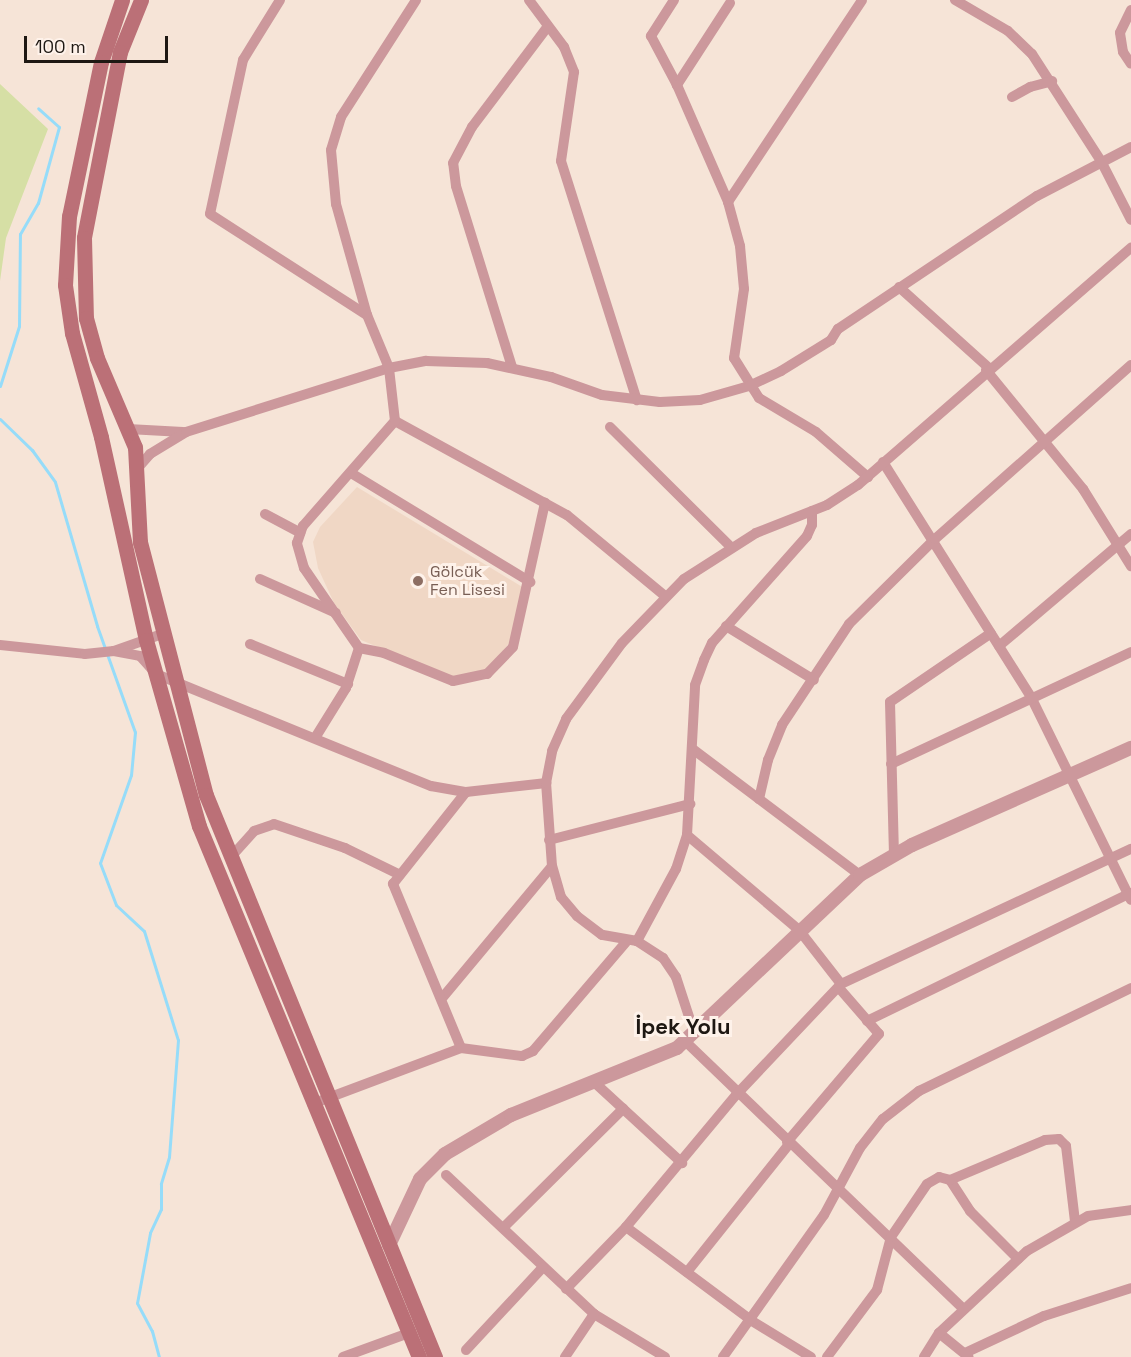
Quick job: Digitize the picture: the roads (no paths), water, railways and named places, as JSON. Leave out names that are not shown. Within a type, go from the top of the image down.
[{"type":"main road","points":[[122,0],[101,62],[66,251],[70,321],[101,437],[146,640],[199,826],[312,1104],[419,1357]]},
{"type":"main road","points":[[141,0],[120,52],[83,257],[83,291],[92,341],[128,429],[137,469],[138,528],[162,634],[206,795],[435,1357]]},
{"type":"main road","points":[[101,437],[113,428],[128,429]]},
{"type":"main road","points":[[108,471],[126,475],[137,469]]},
{"type":"street","points":[[280,0],[243,60],[210,214],[367,315]]},
{"type":"street","points":[[416,0],[341,117],[331,150],[336,204],[367,315],[389,368],[395,421],[300,533],[297,543],[304,568],[338,614],[359,648],[384,653],[453,681],[481,678],[513,647],[530,582],[545,502]]},
{"type":"street","points":[[529,0],[564,47],[574,72],[562,146],[564,174],[637,400]]},
{"type":"street","points":[[674,0],[651,36],[677,85],[728,202],[740,246],[744,289],[734,358],[749,386],[772,407],[816,432],[868,477]]},
{"type":"street","points":[[728,202],[862,0]]},
{"type":"street","points":[[955,0],[1008,31],[1052,81],[1101,161],[1131,220]]},
{"type":"street","points":[[677,85],[730,3]]},
{"type":"street","points":[[1131,10],[1119,33],[1123,52],[1131,63]]},
{"type":"street","points":[[512,368],[456,186],[453,163],[472,127],[548,26]]},
{"type":"street","points":[[1012,97],[1052,81]]},
{"type":"street","points":[[137,469],[150,454],[186,432],[389,368],[446,360],[512,368],[602,395],[637,400],[700,400],[749,386],[781,371],[831,340],[838,329],[1038,196],[1131,147]]},
{"type":"street","points":[[963,1309],[891,1237],[838,1192],[736,1095],[690,1037],[671,967],[654,950],[602,935],[577,915],[561,897],[552,866],[546,783],[552,751],[566,719],[622,643],[666,596],[730,547],[812,512],[868,477],[988,369],[1131,248]]},
{"type":"street","points":[[899,287],[988,369],[1047,440],[1120,545],[1131,566]]},
{"type":"street","points":[[759,799],[768,760],[782,725],[849,624],[935,539],[1131,365]]},
{"type":"street","points":[[395,421],[567,515],[666,596]]},
{"type":"street","points":[[610,427],[730,547]]},
{"type":"street","points":[[128,429],[186,432]]},
{"type":"street","points":[[867,1021],[1130,896],[1031,697],[935,539],[883,462]]},
{"type":"street","points":[[351,473],[530,582]]},
{"type":"street","points":[[312,1104],[461,1048],[522,1056],[533,1051],[631,942],[676,869],[687,835],[694,750],[695,685],[712,643],[807,536],[812,525],[812,512]]},
{"type":"street","points":[[265,514],[300,533]]},
{"type":"street","points":[[999,646],[1131,534]]},
{"type":"street","points":[[260,579],[338,614]]},
{"type":"street","points":[[726,626],[814,680]]},
{"type":"street","points":[[894,855],[890,702],[992,633]]},
{"type":"street","points":[[0,645],[98,653],[114,651],[162,634]]},
{"type":"street","points":[[250,644],[348,684]]},
{"type":"street","points":[[315,738],[348,684],[359,648]]},
{"type":"street","points":[[114,651],[140,656],[156,674],[175,678],[416,781],[466,792],[546,783]]},
{"type":"street","points":[[891,764],[1131,652]]},
{"type":"street","points":[[389,1245],[420,1179],[445,1154],[511,1116],[658,1059],[690,1037],[799,930],[860,875],[894,855],[1131,748]]},
{"type":"street","points":[[694,750],[860,875]]},
{"type":"street","points":[[461,1048],[442,997],[393,884],[466,792]]},
{"type":"street","points":[[549,840],[690,804]]},
{"type":"street","points":[[230,858],[254,831],[274,824],[345,848],[400,875]]},
{"type":"street","points":[[687,835],[799,930],[840,987],[879,1034],[788,1143],[687,1272]]},
{"type":"street","points":[[566,1289],[626,1227],[682,1163],[736,1095],[840,987],[1131,849]]},
{"type":"street","points":[[442,997],[552,866]]},
{"type":"street","points":[[723,1357],[752,1321],[838,1192],[860,1148],[883,1119],[919,1090],[1131,988]]},
{"type":"street","points":[[594,1082],[682,1163]]},
{"type":"street","points":[[504,1227],[623,1108]]},
{"type":"street","points":[[827,1357],[877,1290],[891,1237],[927,1184],[939,1177],[950,1180],[1045,1140],[1059,1139],[1066,1146],[1076,1222]]},
{"type":"street","points":[[446,1175],[504,1227],[594,1314],[665,1357]]},
{"type":"street","points":[[950,1180],[970,1211],[1018,1259]]},
{"type":"street","points":[[924,1357],[939,1333],[1018,1259],[1088,1216],[1131,1210]]},
{"type":"street","points":[[626,1227],[752,1321],[811,1357]]},
{"type":"street","points":[[466,1350],[543,1266]]},
{"type":"street","points":[[939,1333],[967,1355],[1044,1316],[1131,1288]]},
{"type":"street","points":[[565,1357],[594,1314]]},
{"type":"street","points":[[343,1357],[409,1333]]},
{"type":"waterway","points":[[0,386],[19,326],[20,234],[38,203],[59,127],[38,108]]},
{"type":"waterway","points":[[0,419],[32,450],[55,482],[97,626],[135,732],[131,775],[100,863],[116,905],[144,931],[178,1040],[169,1157],[161,1184],[161,1209],[150,1233],[137,1303],[152,1331],[159,1357]]},
{"type":"place","name":"Gölcük Fen Lisesi","points":[[418,581]]},
{"type":"district","name":"İpek Yolu","points":[[683,1027]]}]
